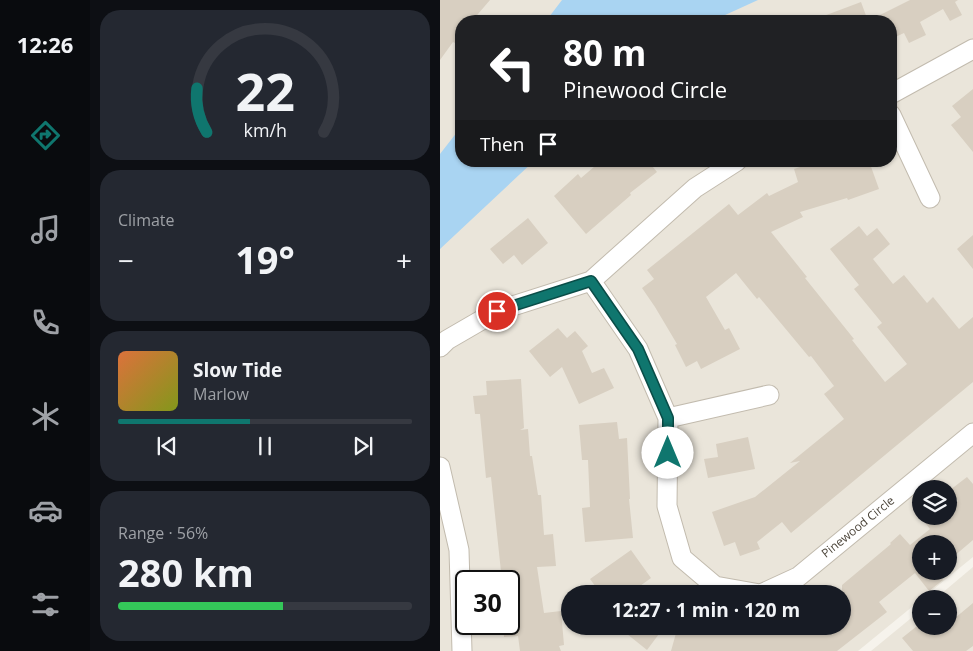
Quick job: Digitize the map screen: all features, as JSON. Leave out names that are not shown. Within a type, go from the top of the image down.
[{"type":"street","points":[[897,91],[973,49]]},
{"type":"street","points":[[897,128],[930,198]]},
{"type":"street","points":[[440,347],[447,340],[497,311],[591,281],[695,188],[728,167]]},
{"type":"street","name":"Pinewood Circle","points":[[591,281],[638,349],[668,418],[668,506],[682,558],[714,585]]},
{"type":"street","points":[[668,418],[769,395]]},
{"type":"street","name":"Pinewood Circle","points":[[781,585],[798,577],[973,433]]},
{"type":"street","points":[[440,467],[458,550],[462,651]]},
{"type":"shaded area","points":[[440,0],[973,0],[973,557],[957,570],[957,535],[912,535],[912,580],[945,580],[933,590],[912,590],[912,607],[858,651],[440,651]]},
{"type":"shaded area","points":[[973,567],[973,651],[871,651],[912,617],[912,635],[957,635],[957,590],[946,590]]},
{"type":"water","points":[[562,0],[758,0],[725,15],[551,15]]},
{"type":"water","points":[[455,135],[455,167],[528,167],[440,249],[440,154]]},
{"type":"building","points":[[440,0],[490,0],[477,15],[455,15],[455,43],[453,42],[440,60]]},
{"type":"building","points":[[910,0],[958,0],[955,2],[962,15],[950,21],[943,9],[920,22],[926,35],[909,43],[904,33],[897,36],[897,15],[880,15]]},
{"type":"building","points":[[861,2],[866,15],[826,15]]},
{"type":"building","points":[[973,89],[973,152],[951,125],[961,117],[952,106]]},
{"type":"building","points":[[594,167],[653,167],[657,172],[630,193],[631,195],[586,234],[554,196],[578,174],[581,178]]},
{"type":"building","points":[[800,167],[871,167],[879,189],[848,200],[847,198],[800,212],[803,217],[771,232],[885,382],[907,364],[877,327],[882,323],[854,289],[859,285],[830,249],[859,226],[867,236],[877,228],[890,244],[873,259],[893,284],[904,275],[927,303],[933,297],[959,329],[973,317],[973,382],[791,533],[782,522],[757,542],[760,549],[740,556],[735,542],[724,546],[712,512],[755,497],[800,461],[790,463],[844,419],[824,394],[834,386],[811,356],[809,357],[759,297],[757,299],[736,273],[706,297],[725,330],[729,328],[740,349],[701,369],[697,361],[686,367],[675,345],[677,344],[642,288],[654,279],[647,270],[729,204],[738,215],[767,193],[769,196],[798,182],[794,169]]},
{"type":"building","points":[[528,218],[548,243],[522,265],[514,255],[503,264],[490,249]]},
{"type":"building","points":[[973,235],[973,269],[957,249]]},
{"type":"building","points":[[558,328],[567,338],[575,331],[588,346],[582,351],[592,373],[604,368],[614,388],[579,404],[562,367],[550,377],[529,351]]},
{"type":"building","points":[[521,379],[524,428],[520,430],[528,429],[530,456],[532,456],[538,495],[541,495],[544,535],[553,534],[556,566],[537,567],[544,613],[561,611],[561,635],[563,635],[564,645],[559,646],[561,651],[520,651],[518,636],[504,637],[504,635],[520,635],[520,570],[501,570],[491,477],[486,478],[480,414],[475,414],[473,396],[487,395],[486,381]]},
{"type":"building","points":[[617,422],[619,439],[627,438],[629,499],[633,538],[585,542],[582,508],[590,507],[588,460],[582,460],[579,425]]},
{"type":"building","points":[[748,437],[755,469],[708,478],[704,459],[718,457],[716,444]]},
{"type":"building","points":[[967,477],[973,484],[973,540],[957,554],[957,535],[922,535],[930,529],[927,525],[957,525],[957,485]]},
{"type":"building","points":[[900,534],[910,545],[912,543],[912,575],[879,602],[887,612],[837,651],[671,651],[675,635],[851,635],[851,585],[842,585],[891,544]]},
{"type":"building","points":[[631,550],[651,578],[641,585],[594,585],[590,579]]},
{"type":"building","points":[[920,580],[943,580],[930,590]]},
{"type":"building","points":[[973,603],[973,646],[966,651],[913,651],[902,638],[912,630],[912,635],[957,635],[957,616]]},
{"type":"building","points":[[628,635],[658,635],[647,650]]},
{"type":"route","points":[[497,311],[591,281],[638,349],[668,418],[668,453]]}]
